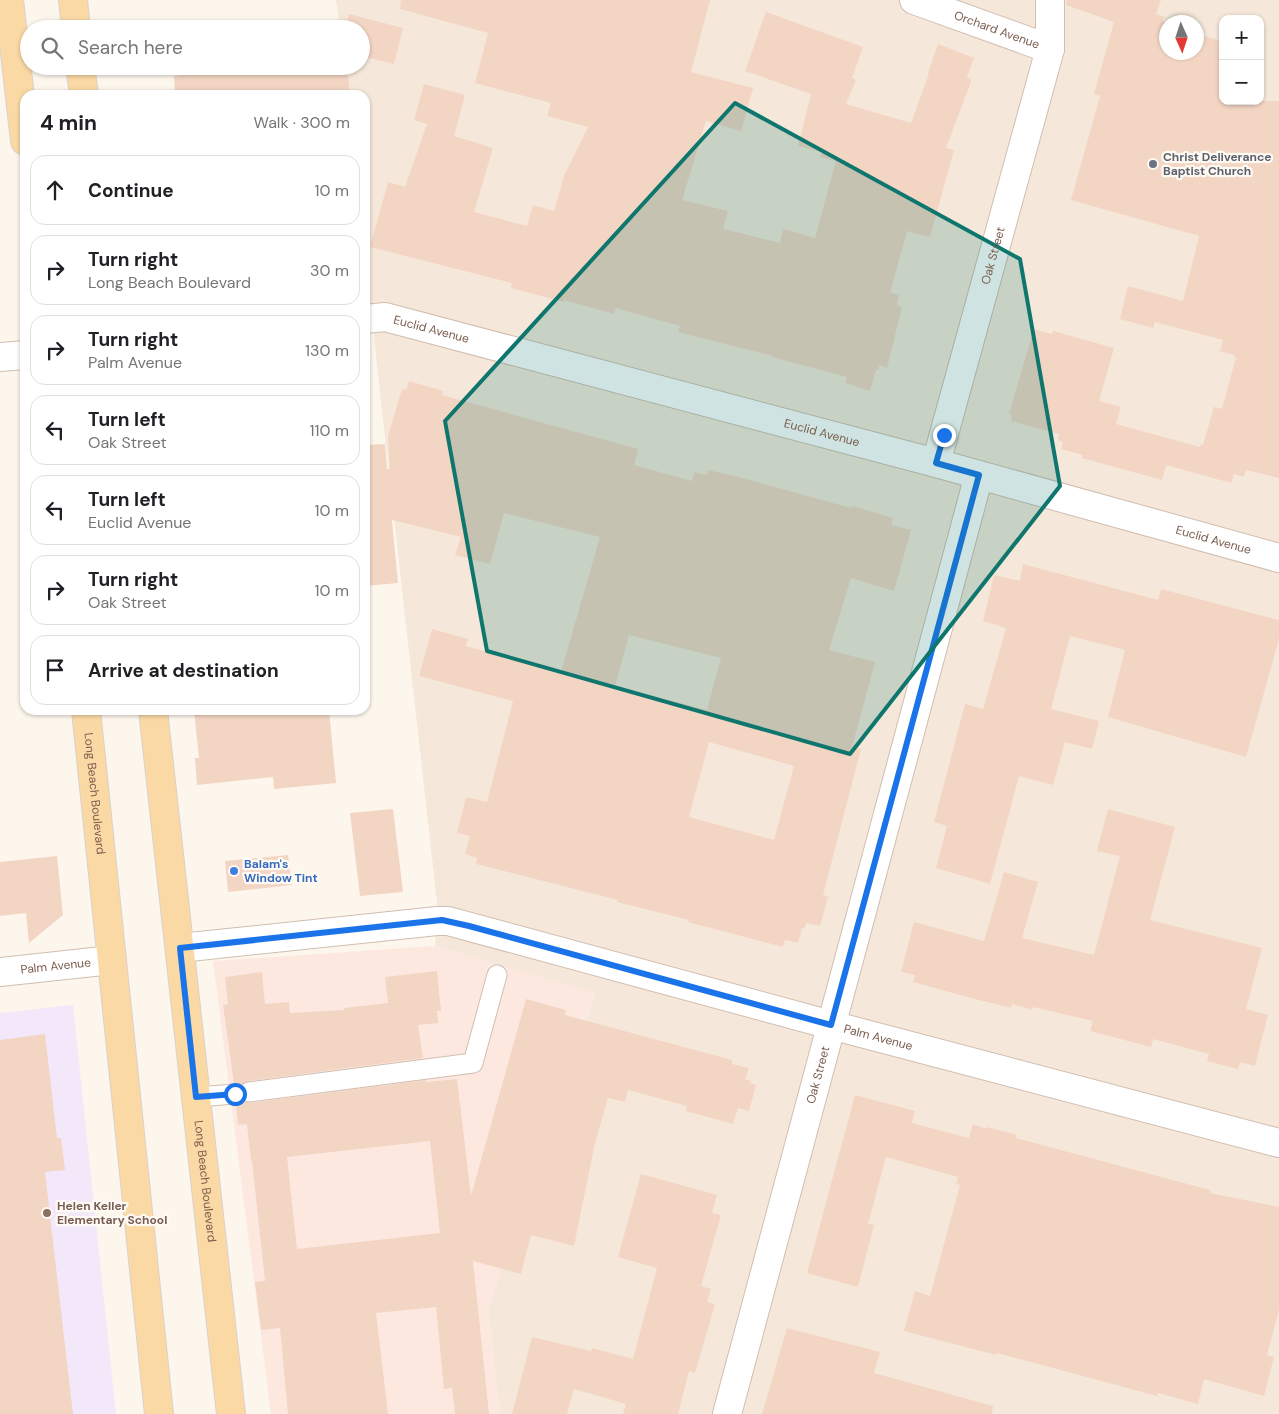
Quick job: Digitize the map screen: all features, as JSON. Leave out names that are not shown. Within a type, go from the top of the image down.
[{"type":"main road","points":[[10,0],[20,94]]},
{"type":"main road","points":[[72,0],[75,20]]},
{"type":"main road","points":[[81,75],[83,90]]},
{"type":"main road","name":"Long Beach Boulevard","points":[[87,715],[159,1414]]},
{"type":"main road","name":"Long Beach Boulevard","points":[[154,715],[231,1414]]},
{"type":"street","name":"Orchard Avenue","points":[[914,0],[1050,49]]},
{"type":"street","name":"Oak Street","points":[[936,463],[1050,49],[1050,0]]},
{"type":"street","name":"Euclid Avenue","points":[[370,318],[385,317],[936,463],[1279,558]]},
{"type":"street","points":[[0,357],[20,355]]},
{"type":"street","name":"Oak Street","points":[[727,1414],[979,475]]},
{"type":"street","name":"Palm Avenue","points":[[180,948],[442,920],[1279,1143]]},
{"type":"street","name":"Palm Avenue","points":[[0,972],[112,960]]},
{"type":"lane","points":[[196,1097],[242,1093],[473,1063],[497,976]]},
{"type":"highlighted area","points":[[735,103],[1020,259],[1060,486],[850,754],[487,651],[445,421]]},
{"type":"shaded area","points":[[336,0],[1279,0],[1279,1414],[500,1414],[488,1310],[595,994],[435,946],[437,903],[370,302],[370,90],[346,90],[345,75],[370,75],[370,20],[339,20]]},
{"type":"shaded area","points":[[435,946],[595,993],[488,1310],[500,1414],[271,1414],[213,961]]},
{"type":"shaded area","name":"Helen Keller Elementary School","points":[[73,1005],[116,1414],[0,1414],[0,1013]]},
{"type":"building","points":[[401,0],[710,0],[691,72],[753,88],[741,131],[706,121],[682,200],[728,211],[723,229],[780,243],[783,229],[815,238],[836,161],[820,157],[822,152],[798,146],[811,94],[745,71],[766,12],[863,47],[852,78],[856,80],[846,104],[911,123],[938,44],[974,58],[967,77],[971,79],[971,82],[946,148],[954,150],[930,237],[907,231],[890,293],[899,295],[897,306],[902,307],[887,368],[879,365],[870,391],[845,383],[847,377],[678,332],[680,326],[616,308],[614,314],[564,300],[564,302],[511,288],[512,283],[370,247],[388,182],[405,187],[427,124],[414,120],[424,84],[465,95],[454,136],[493,148],[474,212],[527,226],[533,205],[554,211],[564,176],[588,127],[547,116],[551,103],[475,83],[488,33],[400,9]]},
{"type":"building","points":[[1066,0],[1161,0],[1156,14],[1159,15],[1159,60],[1204,60],[1204,36],[1219,41],[1219,105],[1264,105],[1264,101],[1279,101],[1279,478],[1246,470],[1244,477],[1234,474],[1231,483],[1166,465],[1162,480],[1082,458],[1083,455],[1061,449],[1063,442],[1058,440],[1059,434],[1011,421],[1012,415],[1009,414],[1034,329],[1052,334],[1053,331],[1114,348],[1099,401],[1121,407],[1116,424],[1200,447],[1201,444],[1203,445],[1214,407],[1222,409],[1236,357],[1220,351],[1223,340],[1155,322],[1153,328],[1120,319],[1128,286],[1183,301],[1199,236],[1071,200],[1100,96],[1094,94],[1114,22],[1066,5]]},
{"type":"building","points":[[349,14],[403,28],[394,64],[370,58],[370,20],[347,20]]},
{"type":"building","points":[[348,75],[349,90],[175,90],[174,76]]},
{"type":"building","points":[[409,381],[443,391],[442,395],[638,449],[634,465],[692,481],[694,472],[707,475],[708,470],[735,476],[893,518],[891,525],[911,530],[894,591],[851,578],[829,650],[875,662],[852,747],[861,749],[823,895],[828,897],[820,926],[806,923],[804,929],[802,928],[798,943],[785,940],[783,947],[688,922],[689,920],[617,902],[618,900],[476,864],[477,858],[465,854],[470,836],[457,833],[466,797],[487,802],[513,701],[419,676],[432,629],[468,639],[466,646],[561,672],[600,537],[504,513],[490,564],[455,555],[461,537],[392,520],[398,583],[370,586],[370,445],[385,444],[387,469],[390,469],[388,436],[402,389],[406,390]],"holes":[[[629,635],[721,658],[707,710],[615,686]],[[709,742],[794,766],[774,840],[689,817]]]},
{"type":"building","points":[[1023,564],[1158,600],[1161,589],[1279,620],[1279,639],[1246,757],[1108,717],[1125,650],[1070,636],[1051,709],[1099,721],[1092,749],[1065,742],[1053,785],[1019,776],[990,884],[936,868],[947,826],[934,822],[965,704],[983,709],[1006,628],[983,621],[994,575],[1020,581]]},
{"type":"building","points":[[195,715],[329,715],[336,783],[274,789],[273,777],[197,785],[195,758],[199,758]]},
{"type":"building","points":[[393,809],[403,892],[360,896],[350,813]]},
{"type":"building","points":[[1108,809],[1175,827],[1150,920],[1262,948],[1246,1009],[1268,1015],[1255,1066],[1240,1062],[1238,1069],[1207,1061],[1209,1054],[1153,1039],[1151,1047],[1090,1031],[1093,1021],[1033,1007],[1032,1010],[1012,1004],[1011,1008],[967,997],[913,982],[915,975],[901,972],[914,922],[984,941],[1004,872],[1038,882],[1022,938],[1094,955],[1120,856],[1097,851]]},
{"type":"building","points":[[288,855],[292,885],[228,892],[225,861]]},
{"type":"building","points":[[57,856],[63,915],[29,943],[26,913],[0,916],[0,862]]},
{"type":"building","points":[[437,971],[441,1011],[437,1011],[438,1023],[418,1025],[423,1058],[248,1081],[241,1085],[234,1083],[223,1005],[228,1004],[225,977],[262,972],[265,1004],[289,1002],[290,1013],[344,1010],[344,1008],[388,1003],[385,977]]},
{"type":"building","points":[[526,999],[566,1010],[565,1015],[732,1060],[732,1064],[749,1068],[745,1079],[756,1085],[749,1111],[738,1108],[733,1124],[686,1111],[687,1106],[628,1090],[625,1102],[608,1098],[595,1143],[574,1246],[531,1235],[521,1274],[473,1261],[489,1414],[455,1414],[452,1388],[444,1389],[436,1307],[376,1313],[388,1414],[288,1414],[280,1328],[261,1330],[255,1282],[265,1281],[252,1161],[247,1124],[238,1125],[236,1105],[243,1101],[250,1103],[426,1080],[426,1082],[457,1079],[471,1196]],"holes":[[[430,1141],[440,1233],[297,1249],[287,1157]]]},
{"type":"building","points":[[45,1034],[57,1138],[61,1138],[65,1170],[45,1172],[73,1414],[0,1414],[0,1040]]},
{"type":"building","points":[[855,1095],[915,1111],[912,1123],[969,1138],[973,1124],[987,1129],[987,1127],[1017,1135],[1016,1138],[1210,1190],[1210,1193],[1279,1207],[1279,1310],[1267,1355],[1274,1357],[1264,1396],[1204,1379],[1198,1404],[1158,1393],[1157,1396],[997,1353],[996,1355],[904,1331],[915,1291],[930,1296],[960,1185],[956,1184],[958,1177],[886,1157],[868,1224],[874,1225],[858,1287],[807,1273]]},
{"type":"building","points":[[641,1174],[717,1195],[712,1213],[721,1215],[701,1286],[711,1289],[707,1302],[715,1304],[695,1373],[689,1371],[678,1414],[623,1414],[626,1404],[574,1389],[567,1414],[512,1414],[532,1337],[591,1351],[592,1348],[633,1359],[657,1268],[618,1257]]},
{"type":"building","points":[[787,1328],[880,1352],[874,1373],[993,1406],[992,1414],[762,1414]]},
{"type":"place","name":"Christ Deliverance Baptist Church","points":[[1153,164]]},
{"type":"place","name":"Balam's Window Tint","points":[[234,871]]},
{"type":"place","name":"Helen Keller Elementary School","points":[[47,1213]]},
{"type":"route","points":[[235,1094],[196,1097],[180,948],[442,920],[831,1025],[979,475],[936,463],[944,435]]}]
